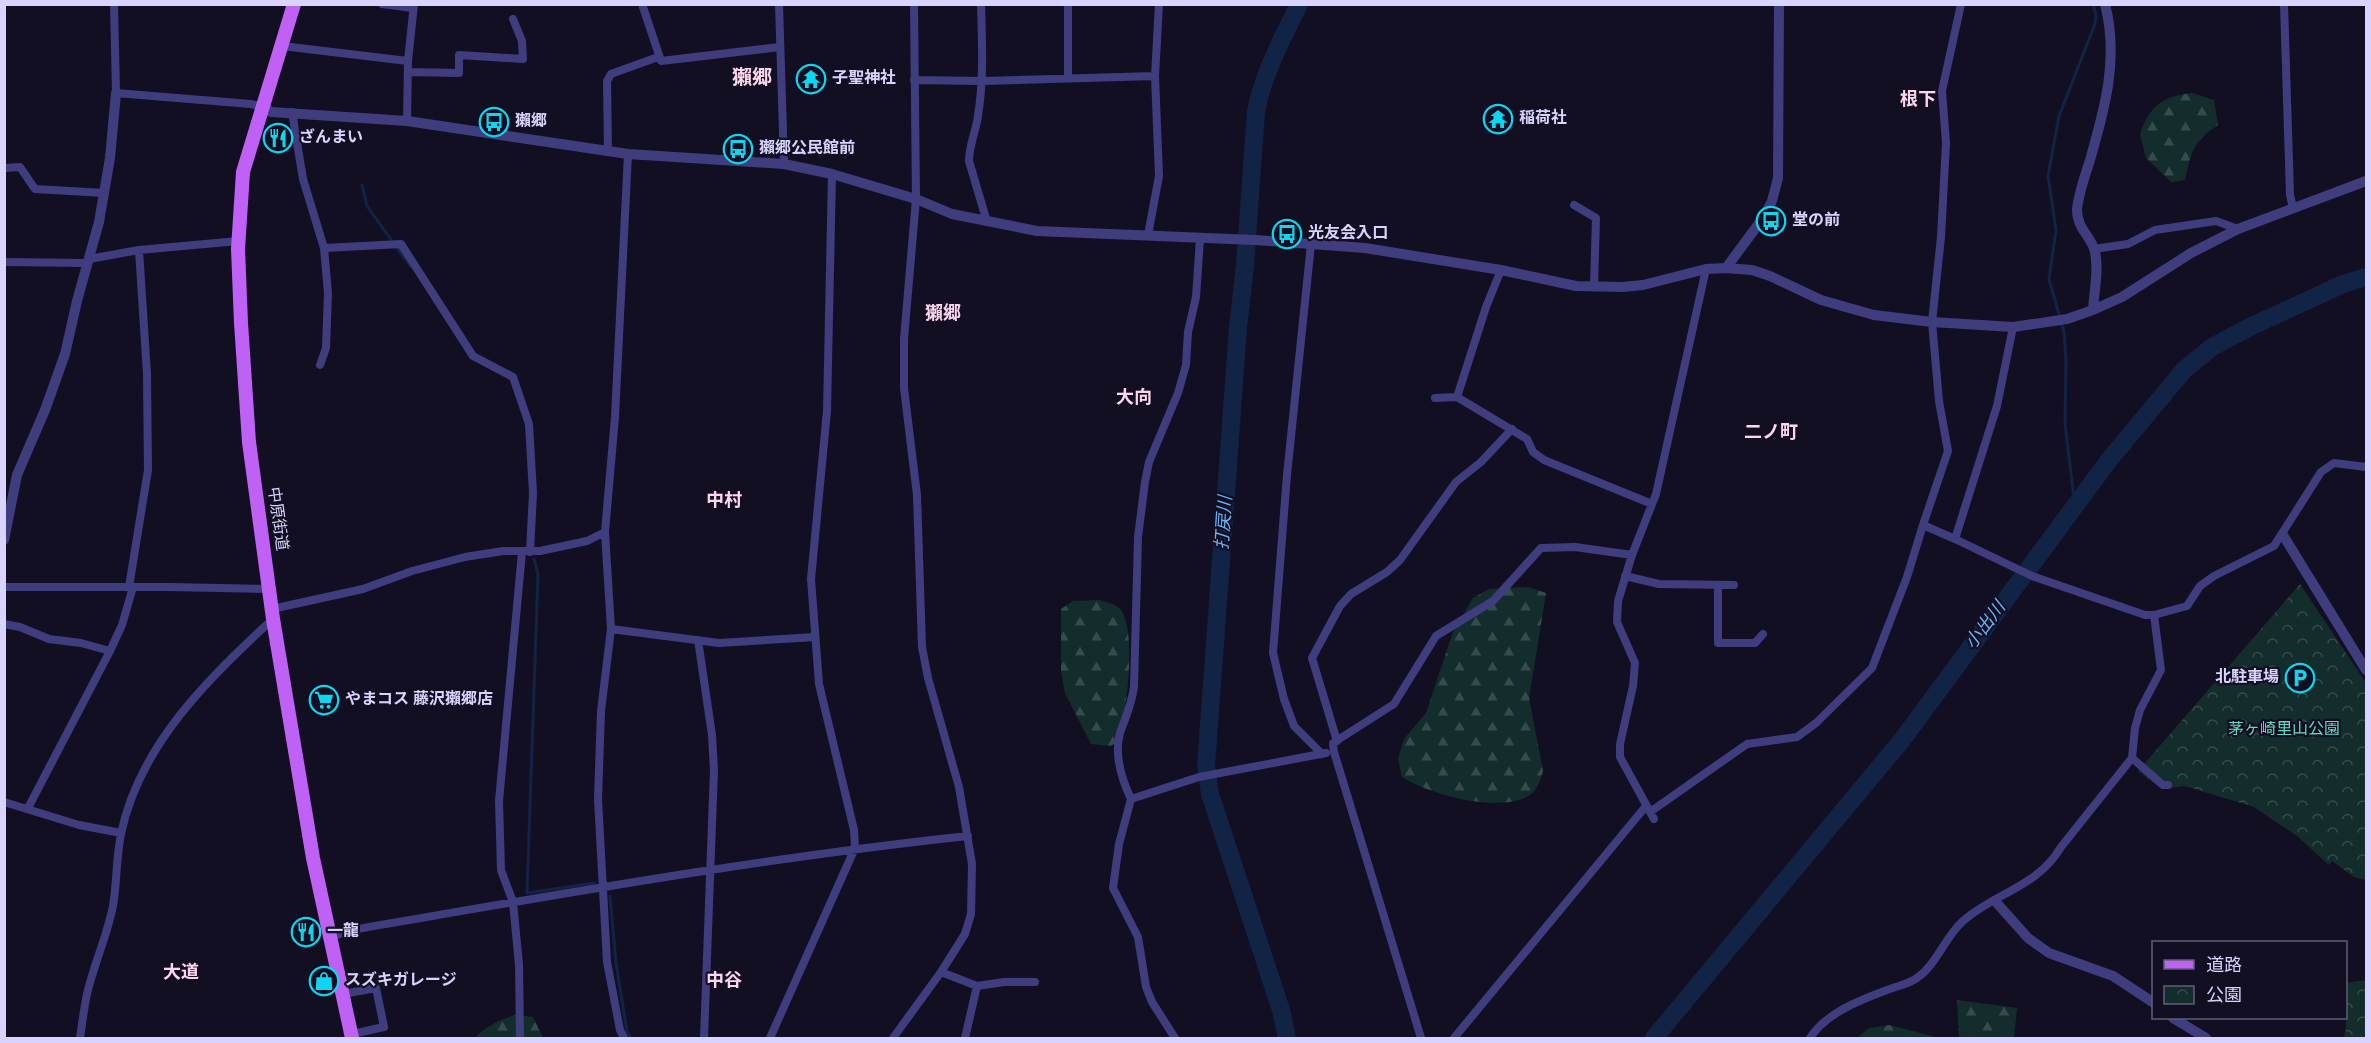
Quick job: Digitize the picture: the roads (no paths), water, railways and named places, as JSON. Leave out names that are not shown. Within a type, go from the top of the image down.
[{"type":"main road","name":"中原街道","points":[[294,4],[243,172],[238,241],[249,442],[269,589],[313,858],[352,1036]]},
{"type":"street","points":[[4,540],[17,475],[45,410],[65,354],[99,222],[116,93],[114,4]]},
{"type":"street","points":[[382,4],[414,6],[408,61],[407,121]]},
{"type":"street","points":[[642,4],[661,61],[780,47]]},
{"type":"street","points":[[779,4],[784,164]]},
{"type":"street","points":[[893,1038],[941,972],[965,934],[970,914],[972,864],[959,787],[928,678],[922,647],[917,495],[904,388],[904,349],[916,199],[914,4]]},
{"type":"street","points":[[981,4],[982,81],[978,119],[969,151],[969,161],[987,222]]},
{"type":"street","points":[[1068,4],[1068,78]]},
{"type":"street","points":[[1148,235],[1159,176],[1155,76],[1159,4]]},
{"type":"street","points":[[1726,268],[1763,218],[1772,201],[1778,178],[1779,4]]},
{"type":"street","points":[[1454,1038],[1650,812],[1747,744],[1797,737],[1816,723],[1872,668],[1907,577],[1948,451],[1938,401],[1932,322],[1941,237],[1946,143],[1942,91],[1961,4]]},
{"type":"street","points":[[2093,310],[2096,260],[2094,249],[2081,230],[2077,219],[2077,209],[2106,97],[2112,63],[2110,23],[2105,4]]},
{"type":"street","points":[[2284,4],[2290,195],[2293,208]]},
{"type":"street","points":[[408,72],[459,73],[459,55],[523,59],[522,41],[513,19]]},
{"type":"street","points":[[282,46],[408,61]]},
{"type":"street","points":[[608,151],[607,81],[611,74],[658,57]]},
{"type":"street","points":[[914,80],[982,81],[1155,76]]},
{"type":"street","points":[[116,93],[251,104],[271,112],[407,121],[628,154],[784,164],[832,174],[916,199],[952,214],[1037,231],[1311,244],[1422,256],[1501,270],[1552,283],[1594,287],[1643,285],[1706,269],[1752,270],[1821,300],[1874,315],[1932,322],[2013,327],[2067,319],[2093,310],[2122,297],[2181,259],[2238,230],[2367,181]]},
{"type":"street","points":[[291,112],[303,179],[324,248],[328,293],[326,348],[321,365]]},
{"type":"street","points":[[624,1038],[618,1023],[607,962],[598,799],[601,711],[611,629],[605,532],[615,417],[628,154]]},
{"type":"street","points":[[4,168],[20,167],[35,189],[104,193]]},
{"type":"street","points":[[770,1038],[855,848],[855,830],[819,684],[811,579],[827,411],[832,174]]},
{"type":"street","points":[[1574,205],[1596,218],[1594,287]]},
{"type":"street","points":[[2094,249],[2128,244],[2155,230],[2216,221],[2238,230]]},
{"type":"street","points":[[1175,1038],[1152,1002],[1146,987],[1138,937],[1113,888],[1119,844],[1131,799],[1123,783],[1119,749],[1120,735],[1132,704],[1134,687],[1139,526],[1149,462],[1178,393],[1186,365],[1188,332],[1196,297],[1200,239]]},
{"type":"street","points":[[4,262],[88,261],[139,250],[238,241]]},
{"type":"street","points":[[324,248],[401,244],[473,356],[513,377],[529,424],[533,494],[499,801],[501,870],[513,902],[519,964],[520,1038]]},
{"type":"street","points":[[1311,244],[1287,475],[1273,653],[1284,699],[1294,726],[1322,754]]},
{"type":"street","points":[[28,808],[110,651],[122,625],[131,587],[148,470],[147,374],[139,250]]},
{"type":"street","points":[[1650,812],[1620,757],[1620,744],[1633,686],[1635,663],[1617,622],[1618,601],[1632,555],[1652,504],[1706,269]]},
{"type":"street","points":[[1457,397],[1486,307],[1501,270]]},
{"type":"street","points":[[1955,540],[1997,406],[2013,327]]},
{"type":"street","points":[[1435,398],[1457,397],[1527,439],[1533,452],[1544,460],[1652,504]]},
{"type":"street","points":[[1337,741],[1312,658],[1340,606],[1351,594],[1387,572],[1400,560],[1456,482],[1481,462],[1512,429]]},
{"type":"street","points":[[1923,525],[2032,576],[2145,615],[2154,615],[2187,606],[2200,586],[2207,581],[2274,546],[2321,472],[2334,463],[2367,467]]},
{"type":"street","points":[[80,1038],[87,993],[113,906],[121,833],[129,807],[146,768],[174,722],[205,683],[273,614],[465,557],[503,551],[526,552],[587,541],[605,532]]},
{"type":"street","points":[[2283,535],[2367,670]]},
{"type":"street","points":[[1421,1038],[1333,743],[1394,704],[1436,636],[1493,601],[1541,548],[1575,547],[1632,555]]},
{"type":"street","points":[[1625,576],[1659,584],[1734,585]]},
{"type":"street","points":[[1718,585],[1718,643],[1755,644],[1763,634]]},
{"type":"street","points":[[4,587],[269,589]]},
{"type":"street","points":[[1810,1038],[1825,1023],[1854,1003],[1917,978],[1927,969],[1960,923],[1973,912],[2037,875],[2053,861],[2061,847],[2132,758],[2135,728],[2140,710],[2161,670],[2154,615]]},
{"type":"street","points":[[4,624],[20,627],[49,639],[81,643],[110,651]]},
{"type":"street","points":[[611,629],[719,643],[815,637]]},
{"type":"street","points":[[698,640],[712,735],[714,770],[704,1038]]},
{"type":"street","points":[[1131,799],[1199,777],[1334,752]]},
{"type":"street","points":[[2132,758],[2156,780],[2163,785],[2168,785]]},
{"type":"street","points":[[4,802],[79,825],[121,833]]},
{"type":"street","points":[[331,937],[351,930],[603,886],[855,848],[968,836]]},
{"type":"street","points":[[1995,901],[2028,938],[2049,953],[2113,976],[2152,1002]]},
{"type":"street","points":[[941,972],[977,986],[1004,982],[1035,982]]},
{"type":"street","points":[[965,1038],[977,986]]},
{"type":"street","points":[[343,994],[376,988],[384,1027],[352,1036]]},
{"type":"street","points":[[2177,1019],[2206,1038]]},
{"type":"waterway","name":"打戻川","points":[[1287,1038],[1281,1010],[1210,794],[1206,766],[1256,112],[1268,70],[1299,4]]},
{"type":"waterway","points":[[2075,507],[2065,424],[2064,332],[2049,279],[2056,230],[2048,176],[2059,116],[2095,24],[2096,15],[2093,4]]},
{"type":"waterway","points":[[362,185],[367,206],[410,266]]},
{"type":"waterway","name":"小出川","points":[[1654,1038],[1902,740],[2109,460],[2184,370],[2212,347],[2252,326],[2343,284],[2366,277]]},
{"type":"waterway","points":[[534,559],[538,574],[527,893],[594,883]]},
{"type":"waterway","points":[[610,896],[616,963],[627,1032],[631,1038]]},
{"type":"place","name":"子聖神社","points":[[811,79]]},
{"type":"place","name":"稲荷社","points":[[1498,119]]},
{"type":"place","name":"獺郷","points":[[494,122]]},
{"type":"place","name":"ざんまい","points":[[278,138]]},
{"type":"place","name":"獺郷公民館前","points":[[738,149]]},
{"type":"place","name":"堂の前","points":[[1771,221]]},
{"type":"place","name":"光友会入口","points":[[1287,234]]},
{"type":"place","name":"北駐車場","points":[[2300,678]]},
{"type":"place","name":"やまコス 藤沢獺郷店","points":[[324,700]]},
{"type":"place","name":"一龍","points":[[306,932]]},
{"type":"place","name":"スズキガレージ","points":[[324,981]]},
{"type":"district","name":"獺郷","points":[[752,79]]},
{"type":"district","name":"根下","points":[[1918,100]]},
{"type":"district","name":"獺郷","points":[[943,314]]},
{"type":"district","name":"大向","points":[[1134,398]]},
{"type":"district","name":"二ノ町","points":[[1771,433]]},
{"type":"district","name":"中村","points":[[724,501]]},
{"type":"district","name":"大道","points":[[181,973]]},
{"type":"district","name":"中谷","points":[[724,981]]},
{"type":"park label","name":"茅ヶ崎里山公園","points":[[2284,730]]}]
